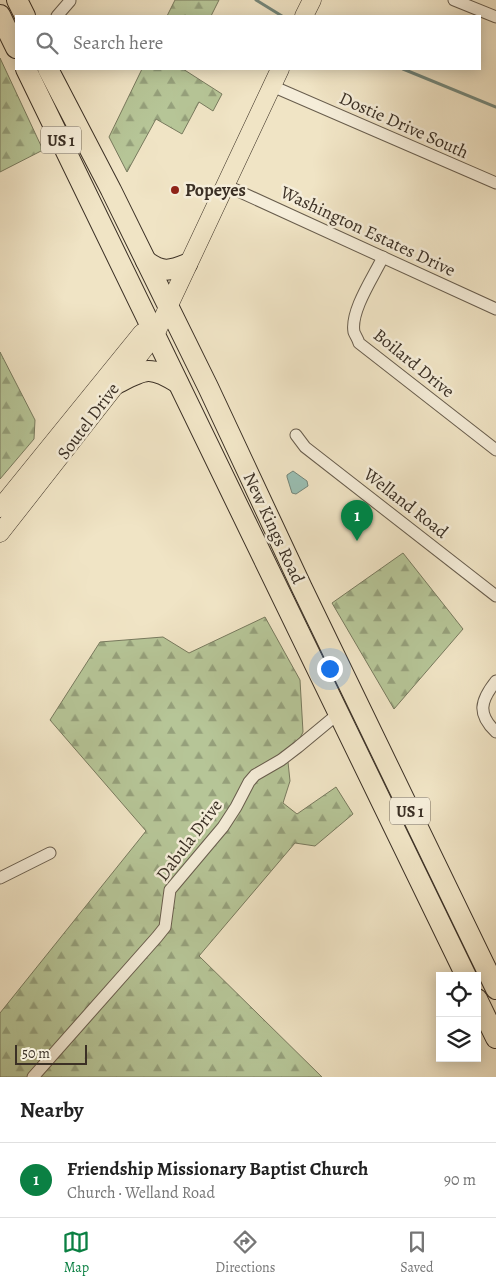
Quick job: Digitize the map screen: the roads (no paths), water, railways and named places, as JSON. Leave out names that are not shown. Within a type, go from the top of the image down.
[{"type":"highway","points":[[17,0],[24,15]]},
{"type":"highway","points":[[0,15],[15,46]]},
{"type":"highway","name":"New Kings Road","points":[[31,70],[152,329],[464,972]]},
{"type":"highway","name":"New Kings Road","points":[[49,70],[146,261],[216,404],[302,588],[496,989]]},
{"type":"highway","points":[[146,261],[155,268],[163,270],[174,269],[187,264]]},
{"type":"highway","points":[[116,384],[142,371],[153,370],[178,383]]},
{"type":"highway","points":[[481,1007],[496,1038]]},
{"type":"main road","points":[[304,15],[312,0]]},
{"type":"main road","name":"Soutel Drive","points":[[4,502],[116,384],[168,306],[280,70]]},
{"type":"main road","name":"Soutel Drive","points":[[0,533],[4,502],[112,368],[152,329]]},
{"type":"street","points":[[454,0],[466,2],[496,17]]},
{"type":"street","points":[[58,15],[70,1]]},
{"type":"street","name":"Dostie Drive South","points":[[272,86],[496,183]]},
{"type":"street","name":"Washington Estates Drive","points":[[224,185],[496,309]]},
{"type":"street","name":"Boilard Drive","points":[[383,257],[354,320],[354,333],[359,343],[496,450]]},
{"type":"street","name":"Welland Road","points":[[296,435],[305,447],[496,596]]},
{"type":"street","points":[[284,600],[302,588]]},
{"type":"street","points":[[496,681],[487,693],[482,711],[496,732]]},
{"type":"street","name":"Dabula Drive","points":[[34,1077],[157,938],[165,927],[170,890],[223,827],[249,782],[263,770],[281,760],[298,747],[338,713]]},
{"type":"street","points":[[0,878],[50,853]]},
{"type":"street","points":[[448,938],[467,929]]},
{"type":"water","points":[[293,471],[307,481],[308,486],[296,494],[292,493],[287,477]]},
{"type":"waterway","points":[[256,0],[280,15]]},
{"type":"waterway","points":[[405,70],[496,107]]},
{"type":"place","name":"Popeyes","points":[[175,190]]},
{"type":"place","name":"Friendship Missionary Baptist Church","points":[[357,541]]}]
